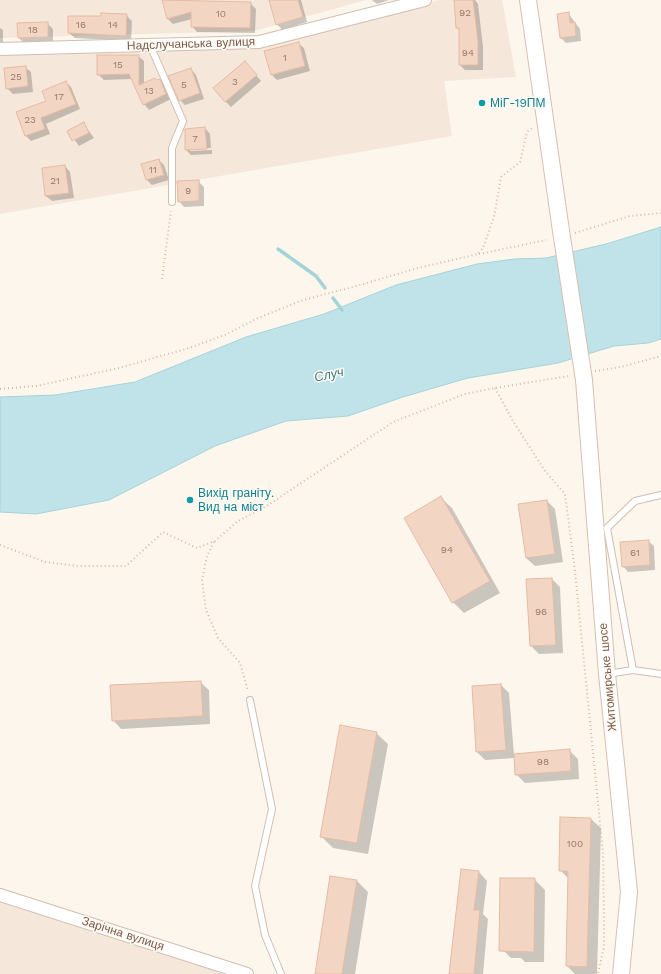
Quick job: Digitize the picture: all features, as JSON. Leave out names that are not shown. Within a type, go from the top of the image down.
[{"type":"main road","name":"Житомирське шосе","points":[[528,0],[566,232],[582,376],[607,674],[629,892],[621,974]]},
{"type":"street","name":"Надслучанська вулиця","points":[[0,49],[259,42],[425,0]]},
{"type":"street","name":"Зарічна вулиця","points":[[0,895],[247,974]]},
{"type":"lane","points":[[150,45],[183,121],[172,148],[172,202]]},
{"type":"lane","points":[[633,670],[607,528],[635,501],[661,495]]},
{"type":"lane","points":[[607,674],[633,670],[661,674]]},
{"type":"lane","points":[[250,700],[272,809],[255,886],[265,935],[281,974]]},
{"type":"path","points":[[478,254],[483,248],[494,217],[501,178],[520,162],[527,132],[536,124]]},
{"type":"path","points":[[162,279],[172,202]]},
{"type":"path","points":[[566,232],[630,216],[661,213]]},
{"type":"path","points":[[0,389],[36,386],[119,368],[189,348],[224,335],[258,318],[303,300],[353,288],[418,268],[546,240]]},
{"type":"path","points":[[0,545],[45,562],[78,566],[126,566],[163,532],[197,548],[215,541],[238,521],[265,507],[392,422],[465,394],[495,388],[582,376],[661,356]]},
{"type":"path","points":[[495,388],[513,421],[545,471],[565,494],[575,571],[602,853],[604,947],[598,974]]},
{"type":"path","points":[[215,541],[207,556],[202,580],[206,610],[218,638],[240,663],[250,700]]},
{"type":"shaded area","points":[[0,0],[366,0],[254,31],[0,38]]},
{"type":"shaded area","points":[[440,0],[502,0],[516,77],[444,81],[452,136],[0,214],[0,52],[260,45]]},
{"type":"shaded area","points":[[0,895],[247,974],[0,974]]},
{"type":"water","name":"Случ","points":[[661,227],[661,339],[648,343],[614,346],[558,363],[468,378],[403,397],[348,416],[286,421],[215,446],[109,500],[36,514],[0,512],[0,397],[55,395],[135,382],[246,337],[324,314],[396,285],[477,264],[514,259],[546,258],[606,244]]},
{"type":"building","points":[[162,0],[251,2],[250,28],[191,27],[191,12],[167,19]]},
{"type":"building","points":[[269,0],[298,0],[303,17],[276,25]]},
{"type":"building","points":[[454,0],[473,0],[478,41],[478,65],[459,65],[459,28],[456,28]]},
{"type":"building","points":[[569,12],[570,23],[575,22],[576,36],[560,38],[557,14]]},
{"type":"building","points":[[101,13],[127,14],[126,36],[68,33],[68,16],[101,16]]},
{"type":"building","points":[[48,22],[48,37],[18,38],[17,23]]},
{"type":"building","points":[[299,42],[305,66],[271,75],[264,51]]},
{"type":"building","points":[[97,55],[139,55],[139,85],[155,78],[157,80],[160,79],[166,94],[143,105],[129,74],[97,75]]},
{"type":"building","points":[[245,61],[257,75],[225,102],[213,88]]},
{"type":"building","points":[[26,66],[28,86],[6,89],[4,68]]},
{"type":"building","points":[[191,68],[200,93],[179,101],[168,76]]},
{"type":"building","points":[[66,81],[76,104],[41,118],[45,129],[25,136],[16,112],[46,101],[42,91]]},
{"type":"building","points":[[84,122],[89,133],[72,141],[67,131]]},
{"type":"building","points":[[205,127],[207,149],[185,150],[185,129]]},
{"type":"building","points":[[159,159],[164,175],[146,180],[141,164]]},
{"type":"building","points":[[65,165],[69,193],[45,196],[42,168]]},
{"type":"building","points":[[199,180],[199,201],[178,202],[177,181]]},
{"type":"building","points":[[441,496],[490,581],[452,603],[404,518]]},
{"type":"building","points":[[547,500],[555,554],[526,558],[518,504]]},
{"type":"building","points":[[649,540],[650,565],[622,567],[620,542]]},
{"type":"building","points":[[552,578],[556,645],[530,646],[526,579]]},
{"type":"building","points":[[201,681],[203,716],[112,721],[110,685]]},
{"type":"building","points":[[501,684],[506,750],[476,752],[472,686]]},
{"type":"building","points":[[340,725],[377,732],[357,843],[320,837]]},
{"type":"building","points":[[570,749],[571,771],[515,775],[514,754]]},
{"type":"building","points":[[560,817],[591,818],[587,967],[566,966],[568,871],[559,871]]},
{"type":"building","points":[[461,869],[479,871],[474,910],[480,910],[474,974],[449,974]]},
{"type":"building","points":[[330,876],[357,880],[342,974],[315,974]]},
{"type":"building","points":[[500,878],[535,878],[534,952],[499,951]]},
{"type":"waterway","points":[[278,249],[316,276],[325,288]]},
{"type":"waterway","points":[[333,298],[342,310]]},
{"type":"place","name":"МіГ-19ПМ","points":[[482,103]]},
{"type":"place","name":"Вихід граніту. Вид на міст","points":[[190,500]]}]
